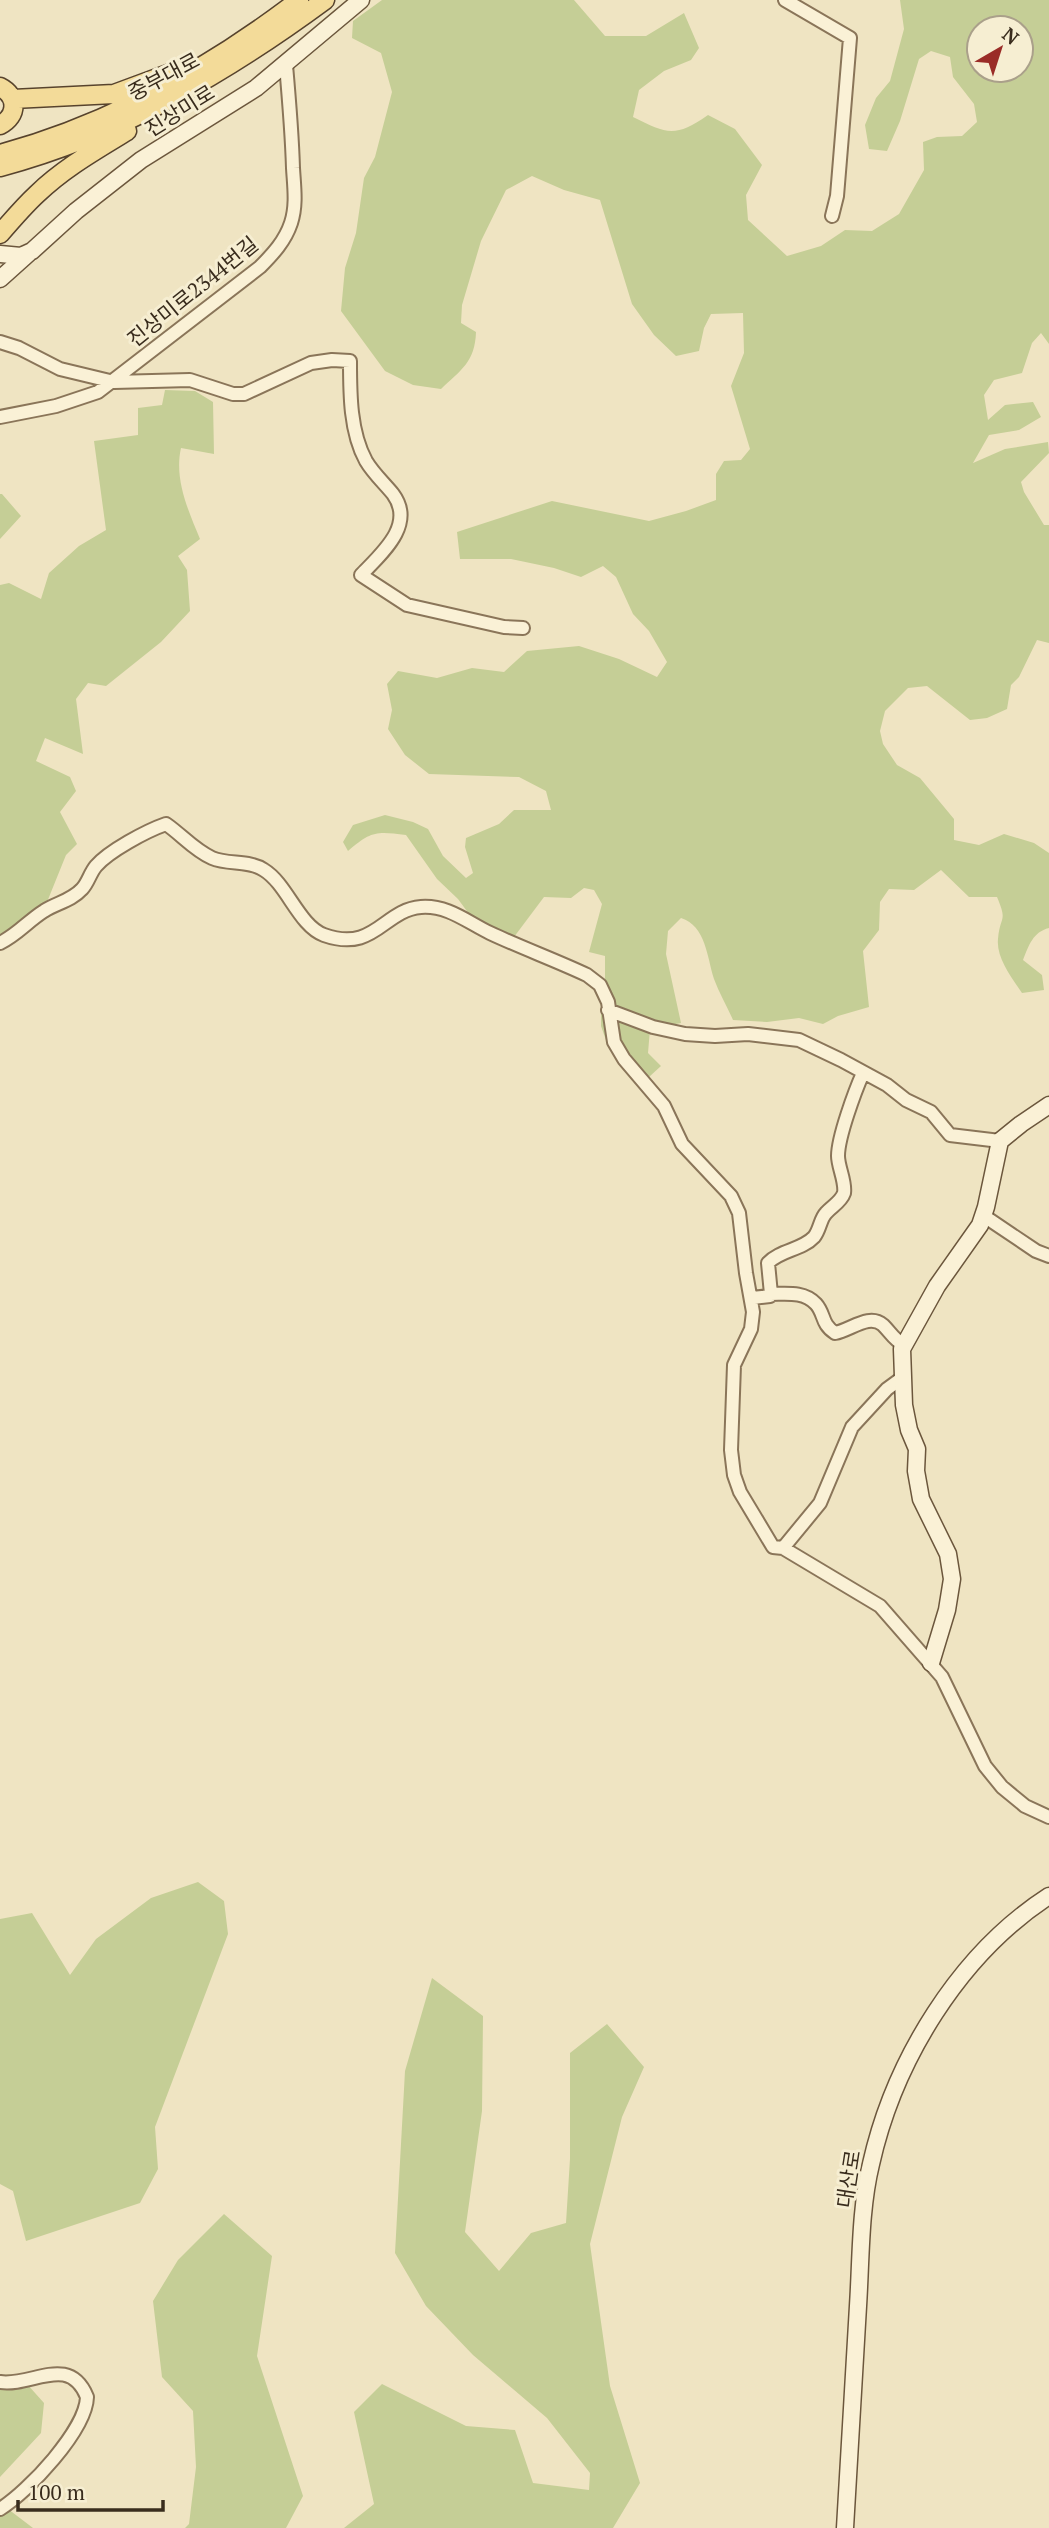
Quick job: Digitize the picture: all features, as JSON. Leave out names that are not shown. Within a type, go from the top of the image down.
[{"type":"main road","name":"중부대로","points":[[4,157],[136,104],[197,70],[299,0]]},
{"type":"main road","name":"중부대로","points":[[4,157],[84,140],[124,123],[219,73],[325,0]]},
{"type":"main road","points":[[6,93],[114,94],[151,82],[251,34]]},
{"type":"main road","points":[[0,234],[36,194],[77,162],[219,73]]},
{"type":"main road","points":[[4,157],[5,122],[14,107],[6,93]]},
{"type":"street","name":"진상미로","points":[[0,279],[26,253],[141,160],[240,99],[286,65],[361,0]]},
{"type":"street","points":[[785,0],[850,38],[837,196],[832,216]]},
{"type":"street","name":"진상미로2344번길","points":[[0,417],[84,398],[114,382],[260,267],[284,239],[294,205],[286,65]]},
{"type":"street","points":[[0,243],[9,252],[26,253]]},
{"type":"street","points":[[0,254],[26,253]]},
{"type":"street","points":[[0,342],[19,348],[60,369],[114,382],[190,380],[233,394],[244,394],[311,363],[350,361],[350,385],[357,439],[366,461],[393,495],[401,511],[398,529],[392,540],[361,575],[407,605],[504,627],[523,628]]},
{"type":"street","points":[[0,943],[25,928],[45,909],[68,900],[82,889],[101,860],[166,824],[195,849],[215,859],[261,868],[273,877],[305,920],[321,935],[339,939],[360,939],[397,916],[418,907],[438,908],[587,975],[600,985],[608,1002],[614,1042],[624,1059],[664,1105],[682,1144],[731,1196],[739,1213],[754,1312],[751,1329],[734,1365],[731,1450],[734,1475],[740,1492],[774,1546],[783,1548],[880,1606],[942,1677],[985,1766],[1002,1787],[1025,1806],[1049,1817]]},
{"type":"street","points":[[608,1010],[653,1027],[685,1034],[748,1034],[799,1040],[887,1085],[906,1100],[931,1112],[950,1135],[1000,1141]]},
{"type":"street","points":[[771,1293],[768,1263],[816,1236],[824,1214],[843,1196],[838,1152],[856,1088],[863,1073]]},
{"type":"street","points":[[931,1662],[947,1610],[952,1579],[948,1555],[921,1499],[916,1471],[917,1449],[909,1430],[902,1378],[904,1345],[937,1286],[980,1225],[1000,1141],[1049,1105]]},
{"type":"street","points":[[984,1216],[1049,1256]]},
{"type":"street","points":[[752,1298],[770,1296],[771,1293],[796,1293],[816,1304],[823,1321],[835,1333],[873,1320],[904,1345]]},
{"type":"street","points":[[783,1548],[820,1503],[852,1427],[887,1389],[902,1378]]},
{"type":"street","name":"대산로","points":[[845,2528],[861,2244],[867,2180],[876,2144],[907,2064],[944,2001],[987,1948],[1020,1917],[1049,1896]]},
{"type":"street","points":[[0,2382],[17,2383],[56,2373],[77,2379],[87,2397],[83,2418],[47,2467],[16,2499],[0,2510]]},
{"type":"green space","points":[[382,0],[574,0],[605,36],[646,36],[684,13],[699,48],[691,60],[664,71],[639,90],[633,117],[654,127],[671,131],[687,127],[708,115],[735,129],[762,165],[746,195],[748,220],[787,256],[821,246],[845,230],[872,231],[899,214],[924,170],[923,142],[937,137],[962,136],[977,122],[974,104],[953,77],[950,57],[931,51],[919,59],[900,121],[887,151],[869,149],[865,125],[876,98],[890,81],[904,29],[900,0],[1049,0],[1049,344],[1041,333],[1032,343],[1022,373],[994,380],[984,395],[988,420],[1005,405],[1033,402],[1041,417],[1019,430],[989,435],[973,463],[1005,449],[1048,442],[1049,453],[1021,482],[1044,525],[1049,525],[1049,643],[1037,640],[1019,677],[1011,685],[1007,709],[987,718],[970,720],[927,686],[908,688],[885,711],[880,731],[883,744],[897,765],[920,778],[954,819],[954,840],[979,845],[1004,834],[1034,843],[1049,853],[1049,928],[1035,936],[1023,960],[1042,975],[1044,990],[1022,993],[1006,968],[998,946],[1003,915],[997,897],[969,897],[941,870],[914,890],[889,889],[880,902],[879,930],[863,951],[869,1007],[838,1016],[823,1024],[799,1018],[767,1022],[733,1020],[714,979],[701,935],[689,922],[681,918],[668,931],[666,954],[681,1023],[650,1029],[648,1053],[661,1066],[649,1077],[632,1077],[607,1043],[601,1026],[601,1009],[605,995],[605,956],[589,952],[602,904],[594,890],[584,888],[571,898],[544,897],[508,945],[483,933],[458,899],[437,879],[406,835],[374,834],[348,851],[343,842],[353,825],[385,815],[428,829],[443,856],[466,878],[473,873],[465,847],[466,838],[499,824],[514,810],[551,810],[546,791],[519,777],[429,774],[405,755],[388,729],[392,710],[387,684],[398,671],[437,678],[472,668],[504,672],[527,651],[579,646],[619,659],[657,677],[667,662],[649,631],[633,614],[616,577],[603,566],[581,577],[511,559],[460,559],[457,532],[552,501],[649,521],[686,511],[716,500],[716,474],[724,461],[741,460],[750,449],[731,386],[744,353],[743,313],[711,314],[704,328],[699,351],[676,356],[654,335],[632,304],[600,200],[564,190],[532,176],[506,190],[481,241],[462,305],[461,323],[476,332],[473,351],[466,365],[441,389],[413,385],[385,371],[341,311],[345,268],[356,233],[364,178],[375,157],[392,92],[381,53],[352,38],[353,21]]},
{"type":"green space","points":[[165,390],[195,391],[213,402],[214,454],[181,448],[179,460],[183,494],[200,539],[178,556],[187,570],[190,611],[161,642],[106,686],[88,683],[76,699],[83,754],[45,738],[36,761],[70,777],[76,791],[60,812],[77,844],[66,855],[45,907],[0,940],[0,585],[9,583],[41,599],[49,573],[79,546],[106,530],[94,441],[138,435],[138,408],[162,405]]},
{"type":"green space","points":[[0,494],[21,516],[0,539]]},
{"type":"green space","points":[[198,1882],[224,1901],[228,1934],[155,2127],[158,2169],[140,2203],[26,2241],[13,2191],[0,2184],[0,1919],[32,1913],[70,1975],[96,1939],[151,1898]]},
{"type":"green space","points":[[432,1978],[483,2016],[482,2111],[465,2232],[499,2271],[531,2233],[566,2223],[570,2159],[570,2053],[607,2024],[644,2067],[622,2117],[590,2244],[610,2386],[640,2483],[613,2528],[344,2528],[374,2504],[354,2412],[382,2384],[466,2426],[515,2430],[533,2483],[589,2490],[590,2473],[547,2418],[473,2355],[426,2306],[395,2253],[405,2071]]},
{"type":"green space","points":[[224,2214],[272,2256],[257,2356],[303,2496],[286,2528],[185,2528],[189,2524],[196,2467],[193,2411],[162,2377],[153,2301],[178,2260]]},
{"type":"green space","points":[[18,2374],[44,2403],[41,2433],[0,2477],[0,2375]]},
{"type":"green space","points":[[0,2498],[8,2509],[33,2528],[0,2528]]}]
